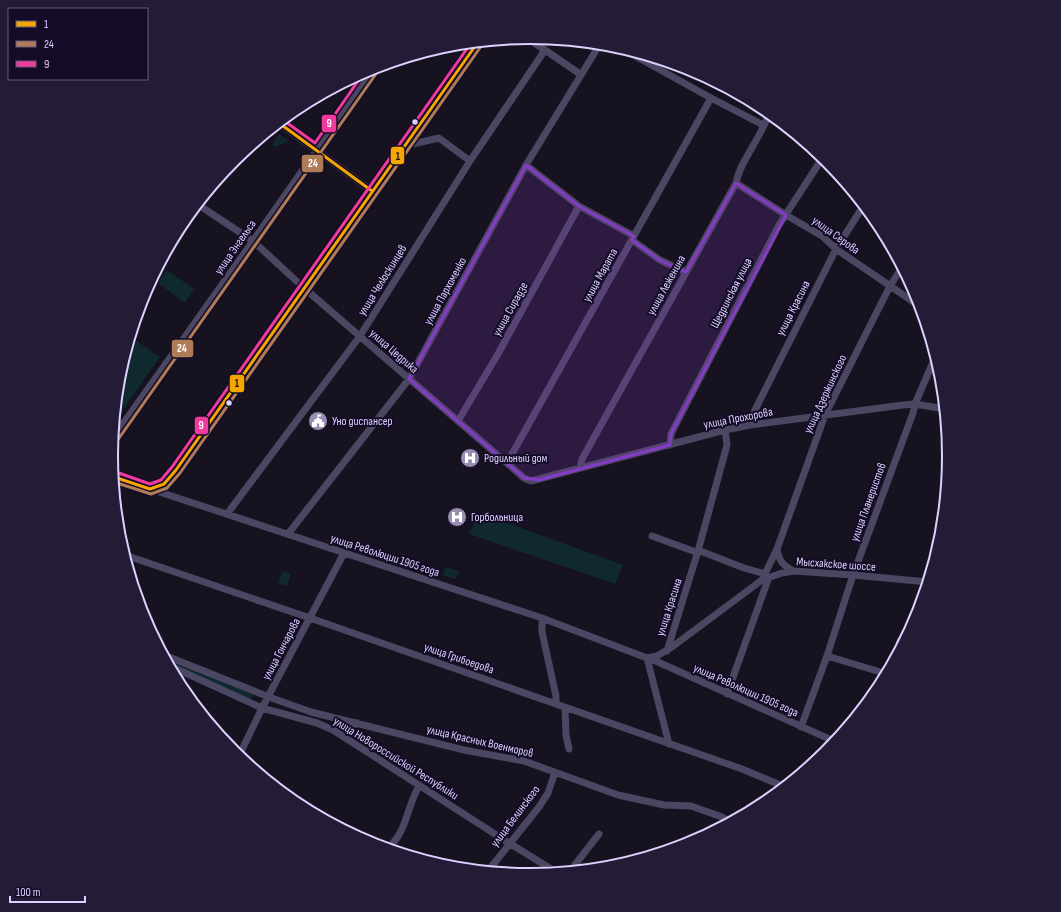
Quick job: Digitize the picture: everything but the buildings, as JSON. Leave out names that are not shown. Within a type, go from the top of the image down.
[{"type":"street","points":[[537,44],[580,74]]},
{"type":"street","points":[[150,489],[164,484],[176,470],[473,49]]},
{"type":"street","name":"улица Челюскинцев","points":[[226,514],[360,336],[470,161],[545,50]]},
{"type":"street","name":"улица Пархоменко","points":[[288,534],[409,379],[526,165],[596,50]]},
{"type":"street","points":[[641,59],[763,125]]},
{"type":"street","name":"улица Энгельса","points":[[119,430],[367,78]]},
{"type":"street","name":"улица Марата","points":[[507,463],[711,98]]},
{"type":"street","name":"улица Леженина","points":[[580,468],[582,459],[736,183],[738,174],[767,119]]},
{"type":"street","points":[[284,126],[372,191]]},
{"type":"street","points":[[404,146],[439,138],[470,161]]},
{"type":"street","name":"Щедринская улица","points":[[670,445],[671,434],[779,224],[819,163]]},
{"type":"street","points":[[526,165],[579,206],[633,238],[660,260],[686,272]]},
{"type":"street","name":"улица Серова","points":[[736,183],[822,236],[836,249],[912,301]]},
{"type":"street","name":"улица Сирадзе","points":[[458,421],[498,354],[579,206]]},
{"type":"street","name":"улица Цедрика","points":[[203,207],[253,241],[304,288],[524,478],[531,481],[539,480]]},
{"type":"street","name":"улица Красина","points":[[750,425],[755,410],[836,249],[861,210]]},
{"type":"street","name":"улица Дзержинского","points":[[727,694],[765,577],[777,549],[825,415],[890,286],[899,272]]},
{"type":"street","name":"улица Планеристов","points":[[801,727],[827,656],[853,575],[932,365]]},
{"type":"street","name":"улица Прохорова","points":[[539,480],[725,430],[750,425],[903,404],[916,404],[940,408]]},
{"type":"street","points":[[804,418],[816,421],[818,435]]},
{"type":"street","name":"улица Красина","points":[[666,651],[698,551],[727,445],[725,430]]},
{"type":"street","name":"улица Революции 1905 года","points":[[119,479],[542,618],[648,658],[829,739]]},
{"type":"street","points":[[652,536],[698,551],[765,577]]},
{"type":"street","points":[[777,549],[780,561],[786,568],[794,571]]},
{"type":"street","name":"улица Гончарова","points":[[241,749],[344,553]]},
{"type":"street","name":"улица Грибоедова","points":[[131,557],[742,769],[779,784]]},
{"type":"street","name":"Мысхакское шоссе","points":[[648,658],[657,656],[666,651],[765,577],[794,571],[923,582]]},
{"type":"street","points":[[542,618],[542,632],[556,696],[556,704]]},
{"type":"street","points":[[827,656],[881,672]]},
{"type":"street","points":[[172,658],[269,697]]},
{"type":"street","points":[[648,658],[669,744]]},
{"type":"street","points":[[651,670],[652,666],[656,663],[662,664]]},
{"type":"street","name":"улица Новороссийской Республики","points":[[179,670],[262,708],[317,723],[333,730],[548,867]]},
{"type":"street","name":"улица Красных Военморов","points":[[269,697],[311,712],[464,750],[524,761],[618,795],[664,805],[691,806],[725,819]]},
{"type":"street","points":[[565,708],[566,735],[569,749]]},
{"type":"street","points":[[333,730],[345,729],[357,723]]},
{"type":"street","name":"улица Белинского","points":[[492,866],[508,843],[522,829],[545,798],[555,772]]},
{"type":"street","points":[[393,844],[401,831],[408,815],[414,794],[419,786]]},
{"type":"street","points":[[575,865],[599,834]]},
{"type":"highlighted area","points":[[526,165],[579,206],[634,236],[632,240],[660,260],[686,272],[736,183],[786,215],[671,434],[670,445],[539,480],[524,478],[409,379]]},
{"type":"green space","points":[[279,134],[289,141],[276,147],[272,145]]},
{"type":"green space","points":[[167,270],[194,289],[185,303],[158,283]]},
{"type":"green space","points":[[135,340],[160,357],[121,413],[126,376]]},
{"type":"green space","points":[[480,513],[623,565],[615,584],[469,534]]},
{"type":"green space","points":[[446,567],[459,571],[456,579],[443,575]]},
{"type":"green space","points":[[283,571],[291,574],[287,586],[278,583]]},
{"type":"green space","points":[[173,660],[254,693],[251,700],[177,667]]},
{"type":"transit line","name":"24","points":[[119,484],[151,494],[167,488],[180,473],[480,48]]},
{"type":"transit line","name":"1","points":[[150,489],[164,484],[176,470],[473,49]]},
{"type":"transit line","name":"9","points":[[119,473],[150,484],[161,480],[172,467],[466,50]]},
{"type":"transit line","name":"24","points":[[119,439],[376,74]]},
{"type":"transit line","name":"9","points":[[288,123],[315,143],[357,82]]},
{"type":"transit line","name":"1","points":[[284,126],[372,191]]},
{"type":"transit line","name":"1","points":[[119,479],[150,489]]},
{"type":"place","name":"Уно диспансер","points":[[318,421]]},
{"type":"place","name":"Родильный дом","points":[[470,458]]},
{"type":"place","name":"Горбольница","points":[[457,517]]}]
